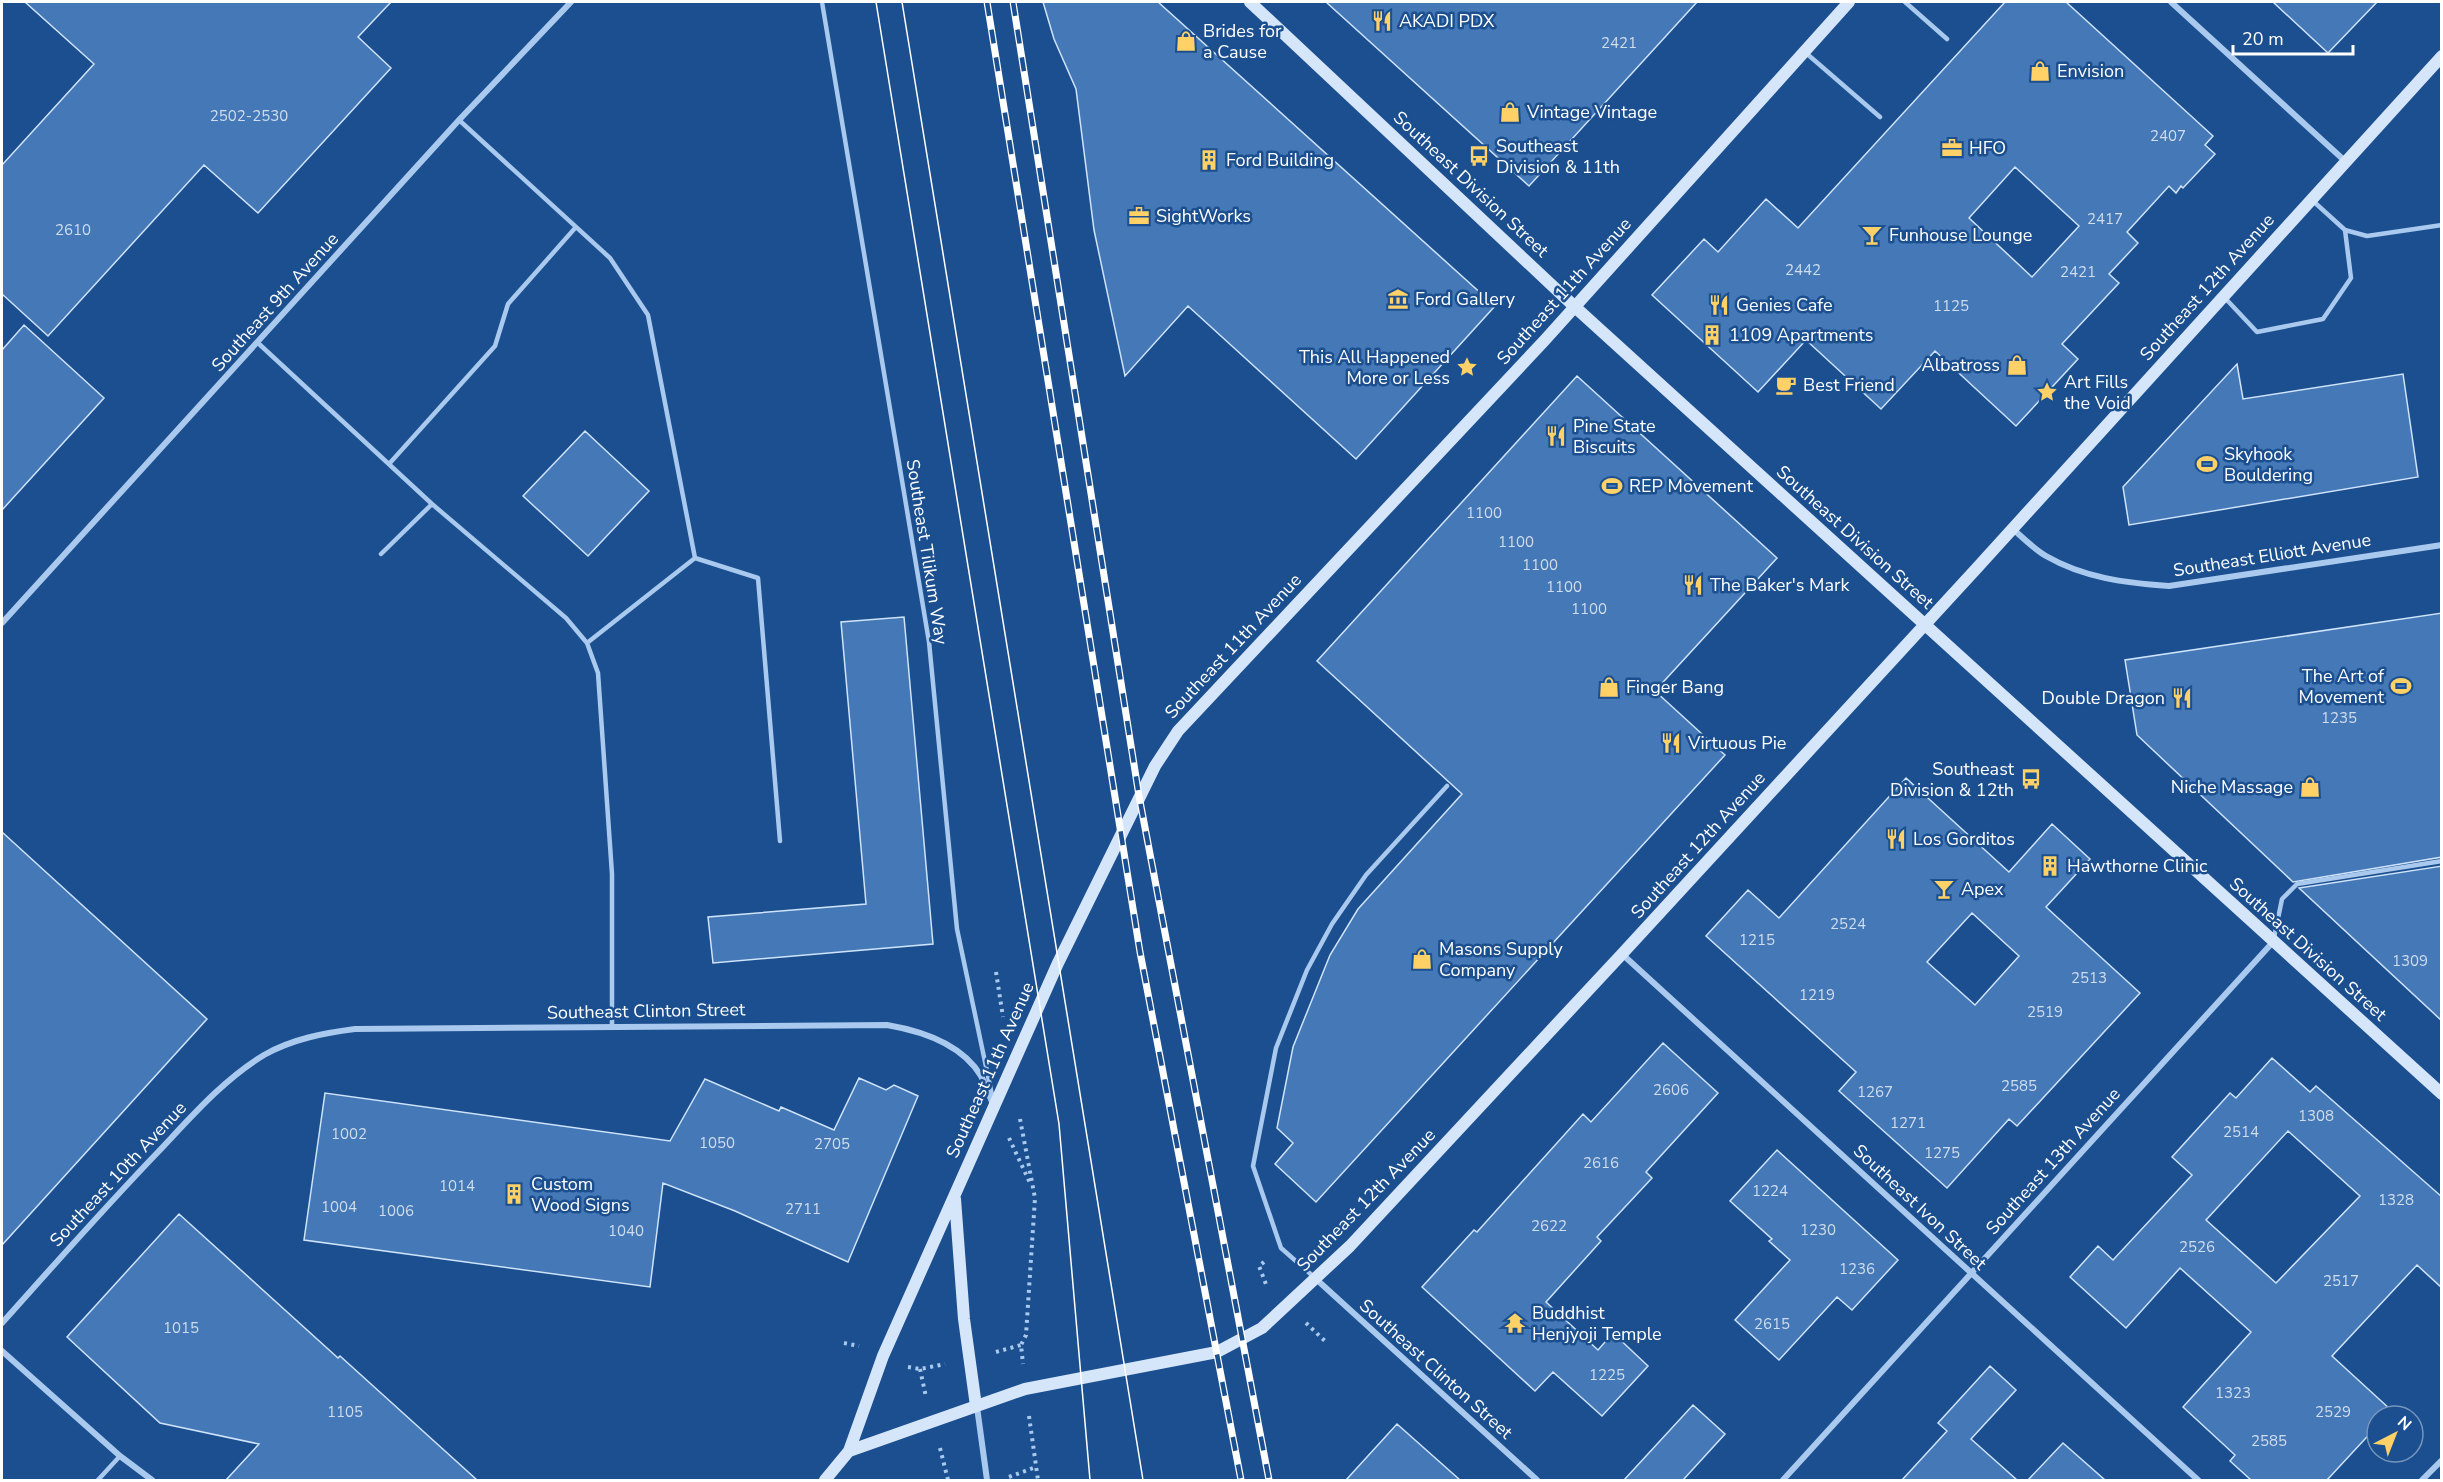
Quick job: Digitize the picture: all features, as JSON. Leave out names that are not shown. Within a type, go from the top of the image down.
[{"type":"main road","name":"Southeast Division Street","points":[[1250,2],[1575,307],[2442,1094]]},
{"type":"main road","name":"Southeast 11th Avenue","points":[[849,1451],[883,1356],[1058,963],[1155,765],[1178,731],[1575,307],[1849,2]]},
{"type":"main road","name":"Southeast 12th Avenue","points":[[849,1451],[1025,1389],[1217,1352],[1262,1328],[1350,1246],[1622,954],[2013,529],[2442,56]]},
{"type":"main road","points":[[955,1195],[964,1319],[976,1406]]},
{"type":"main road","points":[[825,1480],[849,1451]]},
{"type":"street","name":"Southeast 9th Avenue","points":[[2,623],[459,120],[571,2]]},
{"type":"street","points":[[2171,2],[2345,161]]},
{"type":"street","name":"Southeast Elliott Avenue","points":[[2013,529],[2044,555],[2094,576],[2126,583],[2169,586],[2442,545]]},
{"type":"street","name":"Southeast 13th Avenue","points":[[1783,1480],[2273,942]]},
{"type":"street","name":"Southeast Ivon Street","points":[[1622,954],[2198,1480]]},
{"type":"street","name":"Southeast Clinton Street","points":[[266,1054],[315,1035],[356,1029],[863,1024],[908,1029],[940,1040],[963,1054],[981,1075],[994,1107]]},
{"type":"street","name":"Southeast 10th Avenue","points":[[2,1323],[213,1094],[240,1071],[266,1054]]},
{"type":"street","name":"Southeast Clinton Street","points":[[1316,1279],[1537,1480]]},
{"type":"street","points":[[2,1351],[120,1456],[152,1480]]},
{"type":"street","points":[[976,1406],[987,1480]]},
{"type":"street","points":[[2422,1480],[2442,1460]]},
{"type":"lane","name":"Southeast Tilikum Way","points":[[822,2],[928,642],[957,929],[994,1107]]},
{"type":"lane","points":[[1905,2],[1947,39]]},
{"type":"lane","points":[[1804,52],[1880,117]]},
{"type":"lane","points":[[459,120],[610,258],[648,315],[695,558]]},
{"type":"lane","points":[[2311,199],[2345,230],[2367,236],[2442,225]]},
{"type":"lane","points":[[389,464],[495,346],[508,304],[576,226]]},
{"type":"lane","points":[[2223,296],[2257,332],[2323,320],[2351,278],[2345,230]]},
{"type":"lane","points":[[258,343],[432,504],[566,618],[587,643],[598,673],[612,874],[612,1026]]},
{"type":"lane","points":[[381,554],[432,504]]},
{"type":"lane","points":[[587,643],[695,558]]},
{"type":"lane","points":[[695,558],[758,578],[780,841]]},
{"type":"lane","points":[[1316,1279],[1281,1248],[1253,1166],[1276,1048],[1307,970],[1332,924],[1366,875],[1447,786]]},
{"type":"lane","points":[[2273,942],[2282,899],[2297,884],[2442,861]]},
{"type":"lane","points":[[98,1480],[120,1456]]},
{"type":"path","points":[[844,1343],[853,1343],[920,1369],[1021,1346],[1026,1335],[1035,1198],[994,1107]]},
{"type":"path","points":[[1025,1389],[1038,1480]]},
{"type":"building","points":[[25,2],[391,2],[358,37],[391,68],[258,213],[204,165],[48,336],[2,294],[2,165],[94,64]]},
{"type":"building","name":"Ford Building","points":[[1043,2],[1158,2],[1495,306],[1356,459],[1188,306],[1125,376],[1094,230],[1076,89],[1054,39]]},
{"type":"building","points":[[1326,2],[1697,2],[1529,186]]},
{"type":"building","points":[[2005,2],[2066,2],[2213,136],[2205,145],[2215,154],[2176,193],[2169,186],[2127,232],[2138,243],[2109,274],[2119,283],[2062,344],[2078,359],[2016,426],[1935,351],[1881,409],[1806,340],[1758,392],[1652,295],[1704,239],[1718,252],[1766,199],[1798,228]],"holes":[[[2015,167],[2079,226],[2032,277],[1969,218]]]},
{"type":"building","points":[[2273,2],[2377,2],[2328,53]]},
{"type":"building","points":[[24,325],[104,398],[2,510],[2,350]]},
{"type":"building","points":[[2237,364],[2243,399],[2403,374],[2418,477],[2129,525],[2123,487]]},
{"type":"building","points":[[1577,376],[1777,558],[1655,691],[1725,755],[1316,1202],[1275,1164],[1293,1143],[1277,1128],[1293,1047],[1330,955],[1358,909],[1462,794],[1317,661]]},
{"type":"building","points":[[585,431],[649,491],[588,556],[523,496]]},
{"type":"building","points":[[2442,613],[2442,857],[2293,882],[2137,735],[2125,660]]},
{"type":"building","points":[[904,617],[933,944],[713,963],[708,917],[866,904],[841,622]]},
{"type":"building","points":[[1906,778],[2009,872],[2052,824],[2090,859],[2046,907],[2140,993],[2017,1126],[2009,1119],[1947,1188],[1839,1091],[1856,1072],[1706,936],[1748,890],[1779,918]],"holes":[[[1972,913],[2019,956],[1975,1005],[1927,962]]]},
{"type":"building","points":[[2,832],[207,1019],[2,1245]]},
{"type":"building","points":[[2442,866],[2442,1021],[2299,888]]},
{"type":"building","points":[[1663,1043],[1718,1093],[1646,1172],[1652,1178],[1597,1237],[1601,1241],[1546,1302],[1598,1350],[1613,1333],[1648,1366],[1602,1416],[1553,1372],[1535,1391],[1422,1287],[1474,1230],[1477,1232],[1583,1114],[1591,1122]]},
{"type":"building","points":[[2272,1058],[2310,1092],[2316,1086],[2442,1197],[2442,1288],[2417,1265],[2332,1356],[2384,1404],[2365,1404],[2365,1439],[2327,1480],[2251,1480],[2230,1461],[2235,1455],[2183,1407],[2251,1332],[2180,1268],[2126,1328],[2070,1277],[2098,1246],[2113,1260],[2192,1175],[2172,1157],[2230,1093],[2236,1098]],"holes":[[[2288,1131],[2360,1196],[2276,1283],[2206,1220]]]},
{"type":"building","points":[[859,1078],[886,1090],[894,1085],[918,1096],[848,1262],[735,1211],[663,1183],[650,1287],[304,1240],[325,1093],[670,1141],[705,1079],[779,1111],[781,1107],[834,1130]]},
{"type":"building","points":[[1777,1150],[1898,1260],[1852,1310],[1837,1297],[1779,1360],[1735,1320],[1790,1260],[1769,1241],[1772,1239],[1730,1201]]},
{"type":"building","points":[[179,1214],[477,1480],[226,1480],[259,1444],[160,1423],[67,1337]]},
{"type":"building","points":[[1990,1366],[2016,1390],[1971,1439],[2017,1480],[1902,1480],[1947,1431],[1938,1423]]},
{"type":"building","points":[[1693,1405],[1725,1434],[1683,1480],[1624,1480]]},
{"type":"building","points":[[1397,1424],[1460,1480],[1346,1480]]},
{"type":"building","points":[[2063,1443],[2105,1480],[2028,1480]]},
{"type":"tram line","points":[[876,2],[1059,1124],[1090,1480]]},
{"type":"tram line","points":[[902,2],[1143,1480]]},
{"type":"railway","points":[[987,2],[1140,952],[1241,1480]]},
{"type":"railway","points":[[1013,2],[1139,796],[1269,1480]]},
{"type":"place","name":"AKADI PDX","points":[[1382,21]]},
{"type":"place","name":"Brides for a Cause","points":[[1186,41]]},
{"type":"place","name":"Envision","points":[[2040,71]]},
{"type":"place","name":"Vintage Vintage","points":[[1510,112]]},
{"type":"place","name":"HFO","points":[[1952,148]]},
{"type":"place","name":"Southeast Division & 11th","points":[[1479,156]]},
{"type":"place","name":"Ford Building","points":[[1209,160]]},
{"type":"place","name":"SightWorks","points":[[1139,216]]},
{"type":"place","name":"Funhouse Lounge","points":[[1872,235]]},
{"type":"place","name":"Ford Gallery","points":[[1398,299]]},
{"type":"place","name":"Genies Cafe","points":[[1719,305]]},
{"type":"place","name":"1109 Apartments","points":[[1712,335]]},
{"type":"place","name":"Albatross","points":[[2017,365]]},
{"type":"place","name":"This All Happened More or Less","points":[[1467,367]]},
{"type":"place","name":"Best Friend","points":[[1786,385]]},
{"type":"place","name":"Art Fills the Void","points":[[2047,392]]},
{"type":"place","name":"Pine State Biscuits","points":[[1556,436]]},
{"type":"place","name":"Skyhook Bouldering","points":[[2207,464]]},
{"type":"place","name":"REP Movement","points":[[1612,486]]},
{"type":"place","name":"The Baker's Mark","points":[[1693,585]]},
{"type":"place","name":"The Art of Movement","points":[[2401,686]]},
{"type":"place","name":"Finger Bang","points":[[1609,687]]},
{"type":"place","name":"Double Dragon","points":[[2182,698]]},
{"type":"place","name":"Virtuous Pie","points":[[1671,743]]},
{"type":"place","name":"Southeast Division & 12th","points":[[2031,779]]},
{"type":"place","name":"Niche Massage","points":[[2310,787]]},
{"type":"place","name":"Los Gorditos","points":[[1896,839]]},
{"type":"place","name":"Hawthorne Clinic","points":[[2050,866]]},
{"type":"place","name":"Apex","points":[[1944,889]]},
{"type":"place","name":"Masons Supply Company","points":[[1422,959]]},
{"type":"place","name":"Custom Wood Signs","points":[[514,1194]]},
{"type":"place","name":"Buddhist Henjyoji Temple","points":[[1515,1323]]}]
